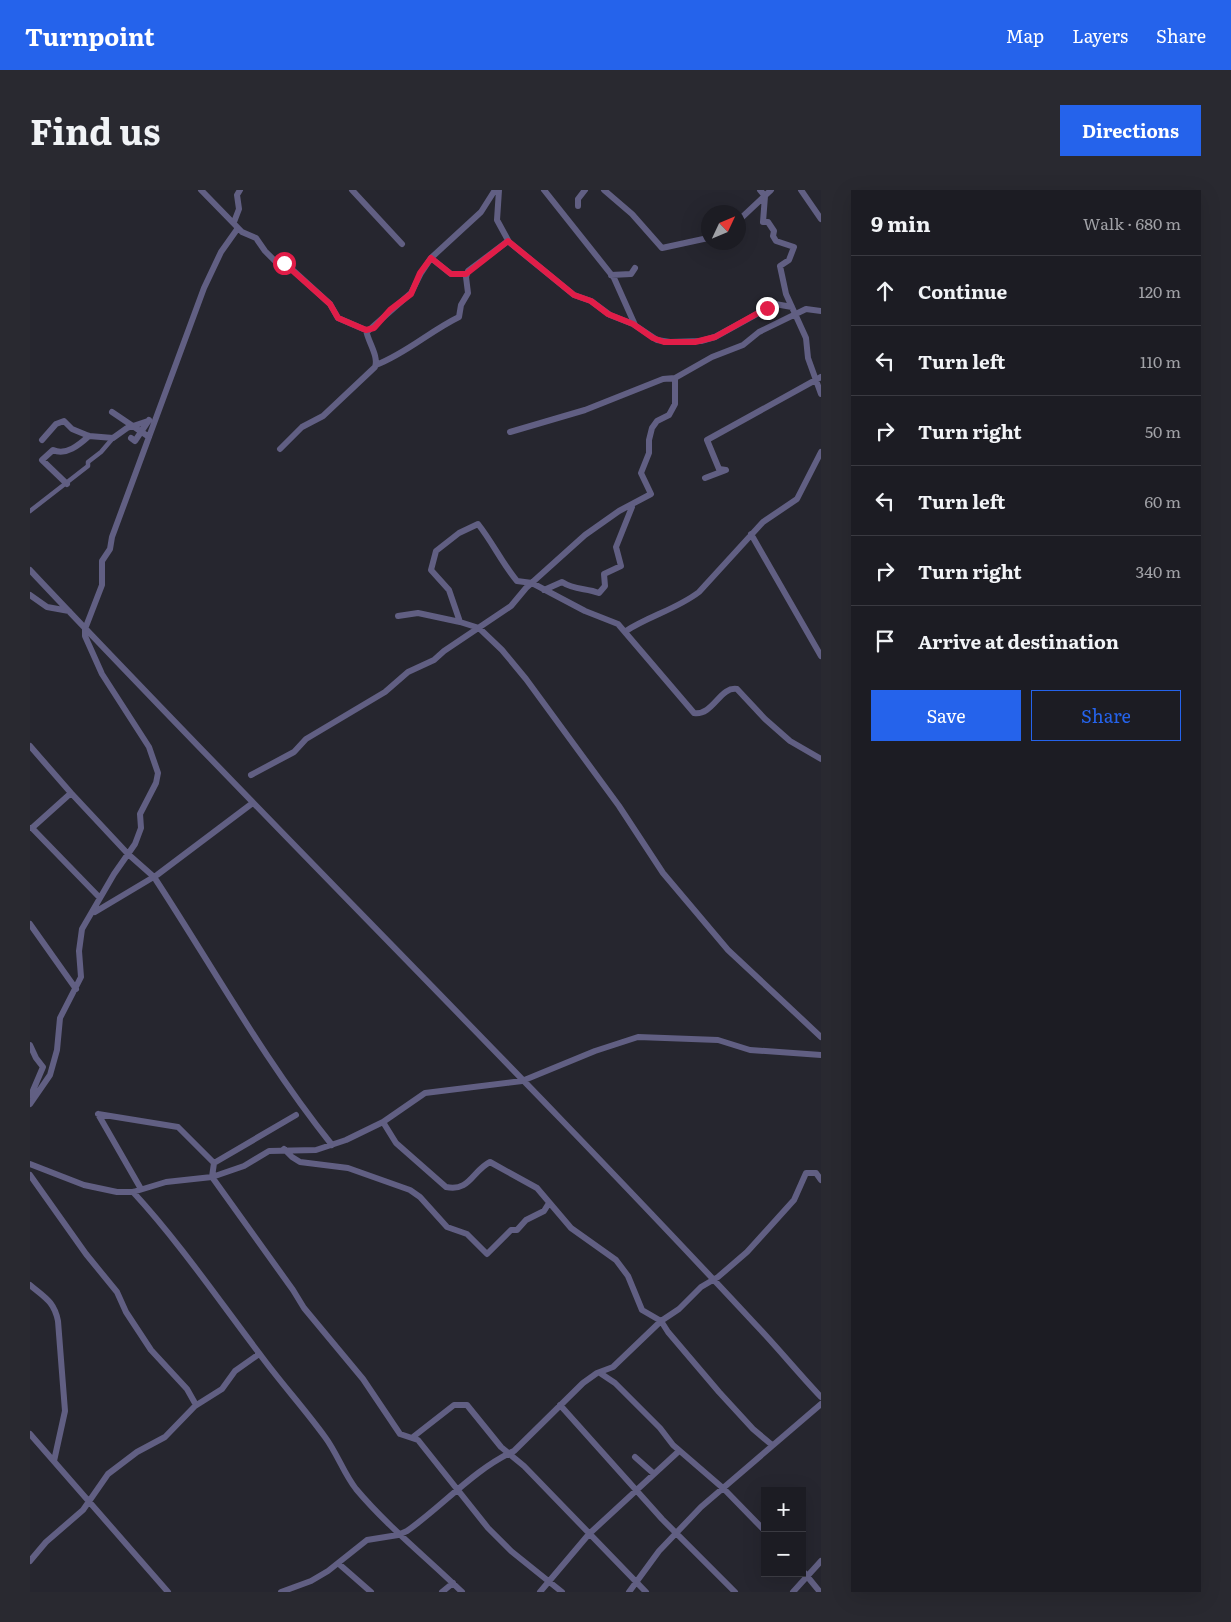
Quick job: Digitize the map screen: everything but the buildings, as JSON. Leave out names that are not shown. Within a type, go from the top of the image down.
[{"type":"street","points":[[201,190],[243,233],[256,238],[277,263],[284,263],[330,304],[338,318],[366,330],[374,328],[390,310],[411,294],[420,273],[431,258],[480,212],[495,190]]},
{"type":"street","points":[[32,1101],[50,1075],[57,1050],[60,1018],[76,989],[82,973],[79,951],[82,929],[139,833],[142,809],[156,783],[158,773],[156,762],[149,747],[94,658],[87,642],[85,629],[102,587],[102,561],[110,549],[112,537],[156,415],[215,262],[236,225],[240,190]]},
{"type":"street","points":[[352,190],[402,244]]},
{"type":"street","points":[[499,190],[497,220],[508,241],[574,295],[591,301],[610,315],[635,325],[653,338],[664,342],[695,342],[715,337],[775,304],[792,307]]},
{"type":"street","points":[[544,190],[611,275],[635,325]]},
{"type":"street","points":[[578,206],[578,199],[585,190]]},
{"type":"street","points":[[604,190],[632,214],[662,248],[701,240]]},
{"type":"street","points":[[760,190],[765,196],[763,222],[768,222],[772,226],[776,241],[794,247],[789,260],[780,266],[786,294],[806,338],[808,358],[818,379],[821,394]]},
{"type":"street","points":[[746,214],[771,190]]},
{"type":"street","points":[[801,190],[821,219]]},
{"type":"street","points":[[431,258],[451,274],[466,274],[508,241]]},
{"type":"street","points":[[611,275],[631,274],[635,268]]},
{"type":"street","points":[[280,449],[302,427],[323,416],[376,365],[409,349],[448,321],[459,316],[460,305],[468,293],[466,274]]},
{"type":"street","points":[[510,432],[585,410],[663,380],[675,378],[712,357],[743,345],[759,332],[806,309],[821,311]]},
{"type":"street","points":[[366,330],[369,344],[376,358],[376,365]]},
{"type":"street","points":[[251,775],[294,752],[306,738],[386,692],[408,672],[434,660],[444,651],[511,606],[532,583],[585,535],[650,494],[641,473],[649,453],[648,440],[652,428],[658,421],[669,415],[675,404],[675,378]]},
{"type":"street","points":[[706,478],[726,470],[719,469],[707,440],[818,379]]},
{"type":"street","points":[[112,412],[149,437]]},
{"type":"street","points":[[30,510],[48,495],[67,484],[88,466],[88,462],[101,452],[113,438],[132,427],[148,421],[156,415]]},
{"type":"street","points":[[42,440],[56,424],[64,421],[72,429],[89,436],[113,438]]},
{"type":"street","points":[[146,447],[143,442],[133,440],[148,421]]},
{"type":"street","points":[[67,484],[42,460],[53,450],[58,452],[74,449],[89,436]]},
{"type":"street","points":[[626,631],[651,616],[692,597],[711,581],[751,534],[768,518],[797,499],[821,452]]},
{"type":"street","points":[[544,590],[562,582],[572,588],[590,589],[599,593],[605,586],[604,574],[621,566],[616,547],[623,535],[632,507]]},
{"type":"street","points":[[460,622],[449,590],[431,570],[436,551],[458,533],[478,524],[496,547],[502,562],[517,581],[532,583],[585,611],[618,624],[626,631],[664,680],[694,713],[706,711],[728,690],[737,689],[764,719],[790,741],[821,759]]},
{"type":"street","points":[[751,534],[821,656]]},
{"type":"street","points":[[30,570],[757,1326],[821,1398]]},
{"type":"street","points":[[30,595],[47,607],[69,611]]},
{"type":"street","points":[[398,616],[418,613],[479,628],[502,650],[553,713],[619,806],[663,874],[728,950],[821,1037]]},
{"type":"street","points":[[30,746],[128,854],[155,878],[267,1055],[307,1114],[332,1145]]},
{"type":"street","points":[[71,793],[31,828],[100,898]]},
{"type":"street","points":[[95,912],[155,878],[250,805]]},
{"type":"street","points":[[30,924],[76,989]]},
{"type":"street","points":[[30,1164],[96,1189],[117,1192],[132,1192],[172,1181],[212,1176],[244,1166],[269,1151],[284,1149],[314,1151],[332,1145],[383,1122],[425,1094],[522,1081],[595,1050],[647,1036],[718,1040],[750,1050],[821,1056]]},
{"type":"street","points":[[30,1045],[44,1067],[31,1095],[32,1101]]},
{"type":"street","points":[[141,1189],[98,1114],[178,1127],[214,1163]]},
{"type":"street","points":[[214,1163],[296,1115]]},
{"type":"street","points":[[383,1122],[396,1143],[446,1186],[456,1189],[464,1186],[490,1162],[534,1186],[570,1228],[620,1264],[642,1309],[661,1321],[668,1332],[719,1392],[753,1429],[772,1445]]},
{"type":"street","points":[[284,1149],[292,1158],[300,1162],[348,1168],[410,1190],[420,1197],[447,1226],[467,1234],[487,1254],[511,1230],[517,1230],[526,1220],[542,1213],[549,1203]]},
{"type":"street","points":[[214,1163],[212,1176],[290,1285],[304,1308],[363,1379],[400,1434],[413,1437],[420,1442],[500,1540],[562,1592]]},
{"type":"street","points":[[281,1592],[311,1581],[339,1564],[367,1540],[398,1535],[419,1522],[475,1475],[518,1447],[583,1383],[613,1367],[661,1321],[679,1309],[747,1252],[788,1208],[806,1173],[816,1173],[821,1180]]},
{"type":"street","points":[[30,1175],[86,1254],[117,1292],[126,1312],[151,1350],[183,1384],[196,1405]]},
{"type":"street","points":[[132,1192],[195,1267],[259,1354],[334,1449],[354,1486],[398,1535],[431,1561],[462,1592]]},
{"type":"street","points":[[31,1287],[53,1304],[58,1321],[65,1411],[54,1461]]},
{"type":"street","points":[[30,1561],[46,1542],[71,1523],[89,1502],[97,1487],[108,1474],[137,1452],[166,1437],[196,1405],[222,1389],[235,1370],[259,1354]]},
{"type":"street","points":[[600,1373],[615,1383],[660,1428],[679,1451],[724,1489],[761,1527]]},
{"type":"street","points":[[413,1437],[454,1405],[465,1404],[501,1447],[646,1592]]},
{"type":"street","points":[[628,1592],[676,1533],[703,1505],[724,1489],[821,1404]]},
{"type":"street","points":[[560,1405],[676,1533],[735,1592]]},
{"type":"street","points":[[30,1434],[168,1592]]},
{"type":"street","points":[[540,1592],[589,1534],[679,1451]]},
{"type":"street","points":[[634,1457],[653,1473]]},
{"type":"street","points":[[794,1592],[821,1562]]},
{"type":"street","points":[[339,1564],[371,1592]]},
{"type":"street","points":[[808,1576],[820,1592]]},
{"type":"street","points":[[442,1592],[453,1583]]},
{"type":"route","points":[[284,263],[330,304],[338,318],[366,330],[374,328],[390,310],[411,294],[420,273],[431,258],[451,274],[466,274],[478,262],[508,241],[574,295],[591,301],[608,314],[633,324],[653,338],[664,342],[695,342],[715,337],[767,308]]}]
